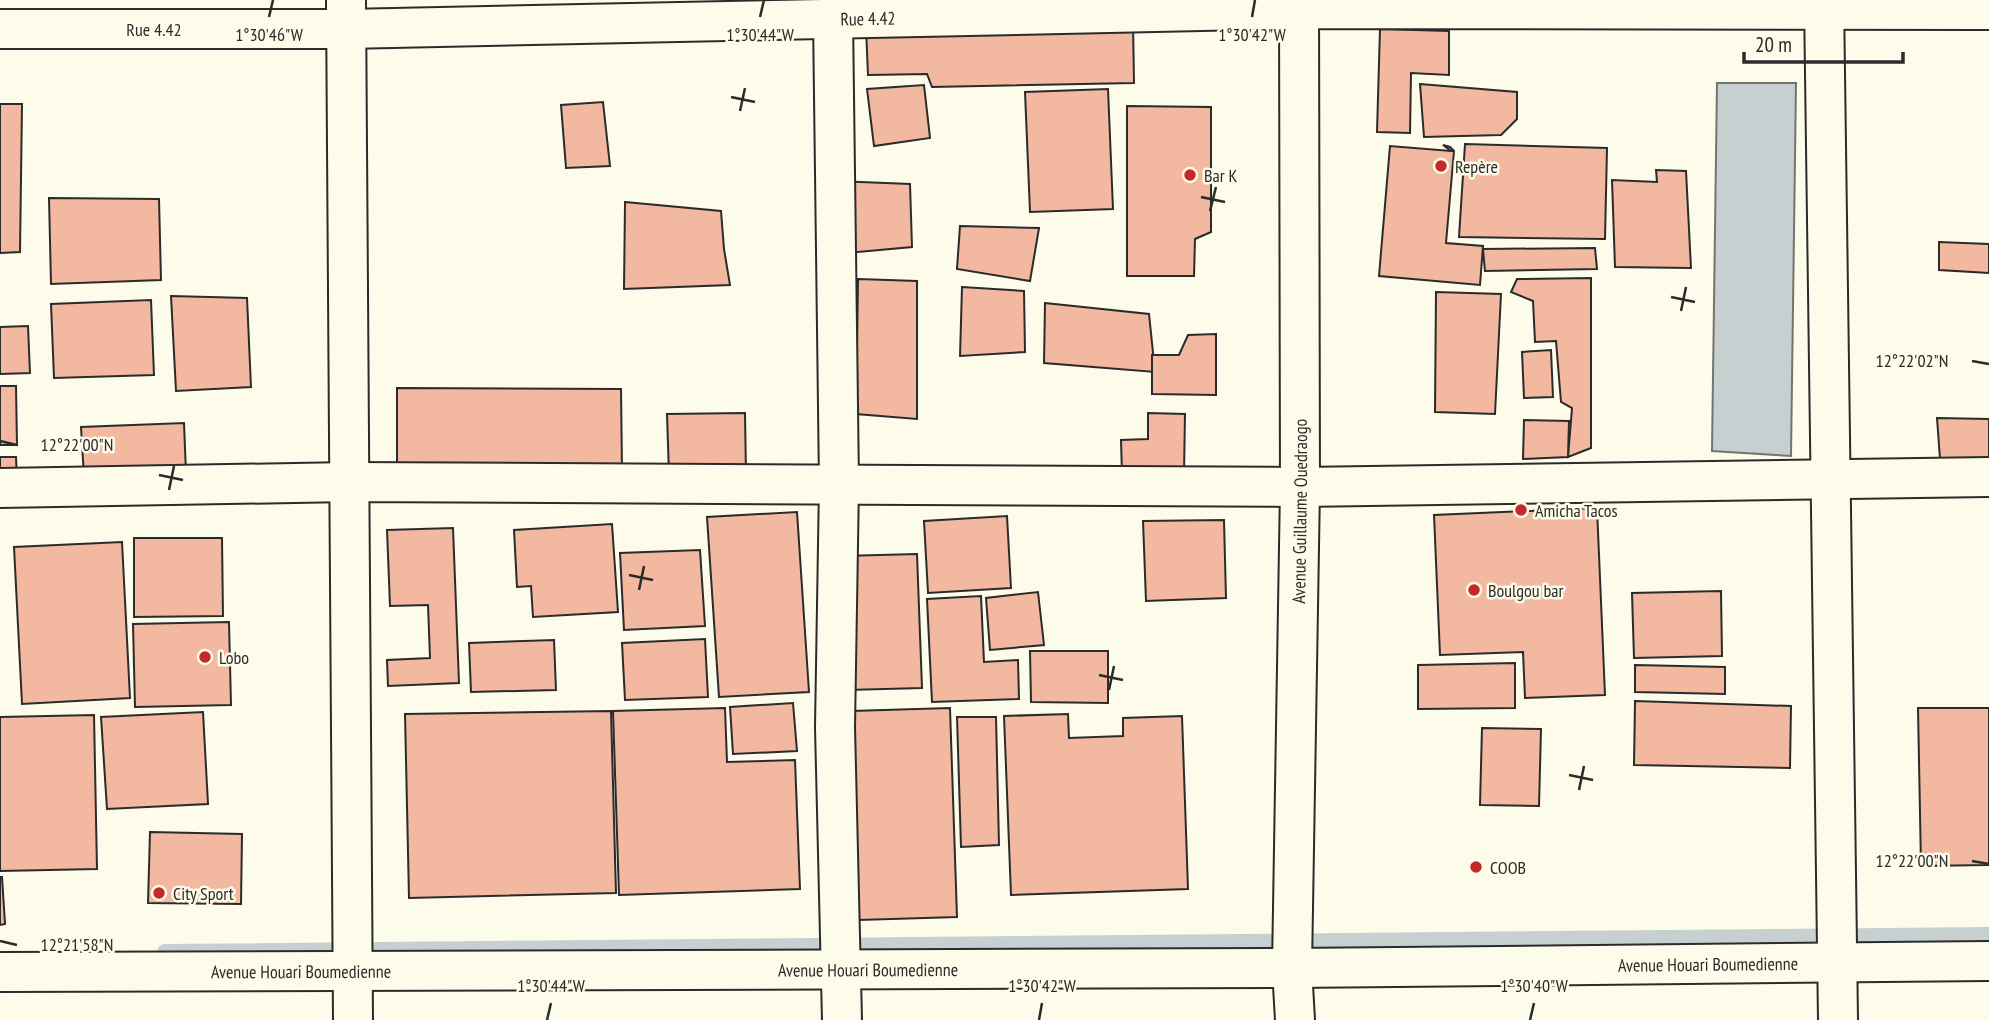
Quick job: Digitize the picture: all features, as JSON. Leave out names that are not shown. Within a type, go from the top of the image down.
[{"type":"street","name":"Rue 4.42","points":[[0,29],[346,14],[833,18],[1299,5],[1824,5],[1989,10]]},
{"type":"street","name":"Avenue Guillaume Ouedraogo","points":[[1295,1020],[1292,968],[1300,487],[1299,5]]},
{"type":"street","points":[[1824,5],[1838,1020]]},
{"type":"street","points":[[346,14],[353,1020]]},
{"type":"street","points":[[833,18],[839,485],[835,727],[842,1020]]},
{"type":"street","points":[[0,488],[349,482],[1300,487],[1989,477]]},
{"type":"street","name":"Avenue Houari Boumedienne","points":[[0,972],[1292,968],[1989,961]]},
{"type":"shaded area","points":[[1717,83],[1796,83],[1791,456],[1712,451]]},
{"type":"building","points":[[1133,22],[1134,83],[932,87],[927,74],[868,75],[866,28]]},
{"type":"building","points":[[1380,29],[1449,31],[1449,75],[1411,73],[1410,133],[1377,132]]},
{"type":"building","points":[[1420,84],[1517,92],[1517,119],[1501,135],[1424,137]]},
{"type":"building","points":[[924,85],[930,138],[874,146],[867,89]]},
{"type":"building","points":[[1108,89],[1113,209],[1030,212],[1025,92]]},
{"type":"building","points":[[603,102],[610,166],[566,168],[561,105]]},
{"type":"building","points":[[0,104],[22,104],[20,252],[0,253]]},
{"type":"building","points":[[1127,106],[1211,107],[1211,232],[1195,239],[1194,276],[1127,276]]},
{"type":"building","points":[[1465,144],[1607,148],[1605,239],[1459,237]]},
{"type":"building","points":[[1443,145],[1454,151],[1446,243],[1483,246],[1480,285],[1379,276],[1390,146],[1451,151]]},
{"type":"building","points":[[1656,170],[1686,171],[1691,268],[1615,267],[1612,180],[1657,182]]},
{"type":"building","points":[[835,181],[910,184],[912,247],[836,254]]},
{"type":"building","points":[[49,198],[159,199],[161,280],[51,284]]},
{"type":"building","points":[[625,202],[721,211],[730,285],[624,289]]},
{"type":"building","points":[[960,226],[1039,228],[1030,281],[957,269]]},
{"type":"building","points":[[1939,242],[1989,244],[1989,273],[1939,270]]},
{"type":"building","points":[[1595,248],[1597,269],[1485,271],[1483,249]]},
{"type":"building","points":[[1591,278],[1591,448],[1568,457],[1572,408],[1561,402],[1556,341],[1535,342],[1533,301],[1511,292],[1517,279]]},
{"type":"building","points":[[858,279],[917,281],[917,419],[856,414]]},
{"type":"building","points":[[962,287],[1024,291],[1025,352],[960,356]]},
{"type":"building","points":[[1436,292],[1501,294],[1495,414],[1435,412]]},
{"type":"building","points":[[171,296],[247,298],[251,387],[176,391]]},
{"type":"building","points":[[151,300],[154,375],[54,378],[51,304]]},
{"type":"building","points":[[1045,303],[1149,314],[1155,372],[1044,363]]},
{"type":"building","points":[[28,326],[30,373],[0,374],[0,327]]},
{"type":"building","points":[[1216,334],[1216,395],[1152,394],[1152,355],[1179,355],[1188,335]]},
{"type":"building","points":[[1551,350],[1553,397],[1524,398],[1522,352]]},
{"type":"building","points":[[0,386],[16,386],[17,445],[0,445]]},
{"type":"building","points":[[397,388],[621,389],[622,469],[397,468]]},
{"type":"building","points":[[745,413],[746,475],[669,475],[667,414]]},
{"type":"building","points":[[1148,413],[1185,414],[1184,474],[1122,474],[1121,440],[1148,439]]},
{"type":"building","points":[[1937,418],[1989,419],[1989,458],[1940,459]]},
{"type":"building","points":[[1524,420],[1569,421],[1568,457],[1523,459]]},
{"type":"building","points":[[184,423],[186,473],[84,477],[81,427]]},
{"type":"building","points":[[0,457],[16,457],[17,480],[0,480]]},
{"type":"building","points":[[1597,508],[1605,695],[1525,698],[1523,652],[1440,655],[1434,515]]},
{"type":"building","points":[[797,512],[809,692],[719,697],[707,517]]},
{"type":"building","points":[[1007,516],[1011,588],[928,593],[924,521]]},
{"type":"building","points":[[1224,520],[1226,598],[1146,601],[1143,521]]},
{"type":"building","points":[[612,524],[618,612],[533,617],[531,586],[517,587],[514,530]]},
{"type":"building","points":[[453,528],[459,683],[388,686],[387,660],[430,658],[428,605],[390,606],[387,530]]},
{"type":"building","points":[[134,538],[222,538],[223,616],[134,617]]},
{"type":"building","points":[[122,542],[130,698],[22,704],[14,547]]},
{"type":"building","points":[[700,550],[705,626],[624,630],[620,553]]},
{"type":"building","points":[[917,554],[922,688],[847,690],[842,556]]},
{"type":"building","points":[[1721,591],[1722,656],[1634,658],[1632,593]]},
{"type":"building","points":[[1038,592],[1044,645],[990,650],[986,598]]},
{"type":"building","points":[[981,596],[984,662],[1018,660],[1019,699],[932,702],[927,599]]},
{"type":"building","points":[[229,622],[231,705],[135,707],[133,624]]},
{"type":"building","points":[[705,639],[708,697],[625,700],[622,643]]},
{"type":"building","points":[[554,640],[556,690],[471,692],[469,643]]},
{"type":"building","points":[[1030,651],[1108,651],[1108,703],[1031,702]]},
{"type":"building","points":[[1515,663],[1515,708],[1418,709],[1418,665]]},
{"type":"building","points":[[1635,665],[1725,667],[1725,694],[1635,692]]},
{"type":"building","points":[[1635,701],[1791,706],[1790,768],[1634,765]]},
{"type":"building","points":[[793,703],[797,751],[733,754],[730,707]]},
{"type":"building","points":[[725,708],[727,762],[795,760],[800,889],[619,895],[613,711]]},
{"type":"building","points":[[950,708],[957,917],[859,920],[851,711]]},
{"type":"building","points":[[1918,708],[1989,708],[1989,865],[1921,866]]},
{"type":"building","points":[[611,711],[616,893],[409,898],[405,714]]},
{"type":"building","points":[[203,712],[208,804],[107,809],[101,717]]},
{"type":"building","points":[[1068,714],[1069,738],[1123,736],[1123,718],[1182,716],[1188,889],[1011,895],[1004,716]]},
{"type":"building","points":[[94,715],[97,869],[0,871],[0,717]]},
{"type":"building","points":[[957,717],[996,717],[999,845],[961,847]]},
{"type":"building","points":[[1482,728],[1541,729],[1539,806],[1480,805]]},
{"type":"building","points":[[150,832],[242,834],[241,904],[148,903]]},
{"type":"building","points":[[0,877],[5,924],[0,925]]},
{"type":"waterway","points":[[165,952],[1989,935]]},
{"type":"place","name":"Repère","points":[[1441,166]]},
{"type":"place","name":"Bar K","points":[[1190,175]]},
{"type":"place","name":"Amicha Tacos","points":[[1521,510]]},
{"type":"place","name":"Boulgou bar","points":[[1474,590]]},
{"type":"place","name":"Lobo","points":[[205,657]]},
{"type":"place","name":"COOB","points":[[1476,867]]},
{"type":"place","name":"City Sport","points":[[159,893]]}]
